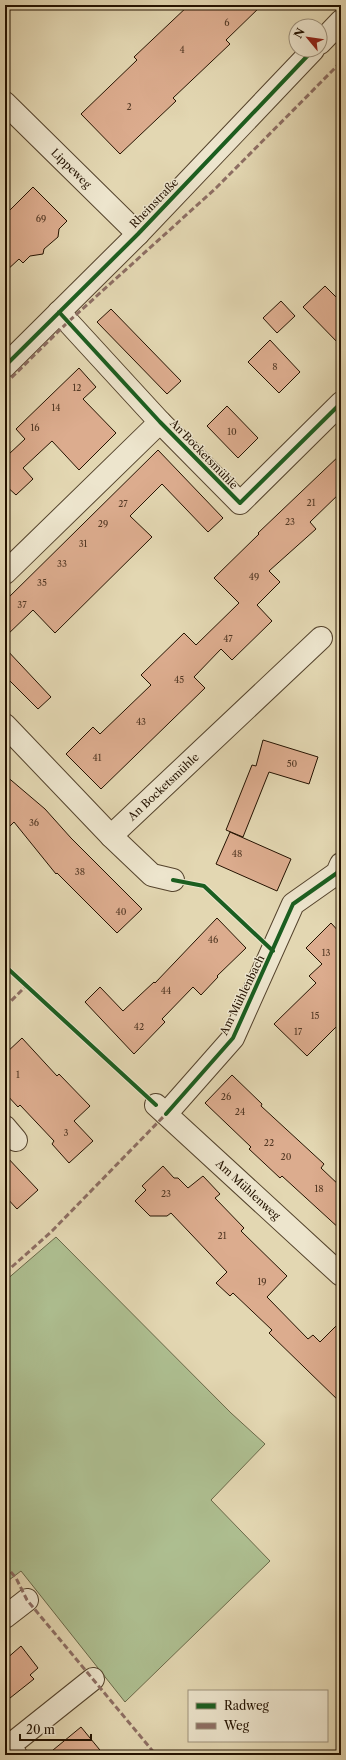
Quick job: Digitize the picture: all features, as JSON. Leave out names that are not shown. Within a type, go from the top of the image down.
[{"type":"street","points":[[328,35],[341,21]]},
{"type":"street","name":"Rheinstraße","points":[[5,366],[138,234],[305,58]]},
{"type":"street","name":"Lippeweg","points":[[5,103],[138,234]]},
{"type":"street","name":"An Bocketsmühle","points":[[59,312],[160,422],[240,504],[341,403]]},
{"type":"street","name":"An Bocketsmühle","points":[[5,573],[160,422]]},
{"type":"street","name":"An Bocketsmühle","points":[[111,836],[321,638]]},
{"type":"street","points":[[5,725],[111,836],[152,875],[173,880]]},
{"type":"street","name":"Am Mühlenbach","points":[[161,1110],[233,1038],[293,904],[337,873],[341,864]]},
{"type":"street","name":"Am Mühlenweg","points":[[161,1110],[341,1275]]},
{"type":"street","points":[[5,1617],[26,1600]]},
{"type":"street","points":[[16,1755],[9,1746],[93,1679]]},
{"type":"green space","points":[[56,1237],[231,1413],[265,1444],[211,1500],[270,1561],[125,1702],[21,1571],[5,1583],[5,1281]]},
{"type":"building","points":[[189,5],[262,5],[226,40],[230,44],[173,98],[176,101],[120,154],[81,114],[137,60],[134,57]]},
{"type":"building","points":[[33,187],[67,221],[59,229],[58,237],[44,249],[43,254],[30,256],[23,263],[19,259],[5,272],[5,215]]},
{"type":"building","points":[[325,286],[341,302],[341,346],[303,307]]},
{"type":"building","points":[[281,301],[295,316],[277,333],[263,318]]},
{"type":"building","points":[[111,309],[181,381],[167,394],[97,322]]},
{"type":"building","points":[[270,340],[300,372],[279,393],[248,362]]},
{"type":"building","points":[[79,368],[96,387],[83,399],[116,433],[79,470],[52,441],[23,468],[33,479],[16,495],[5,485],[5,449],[9,454],[25,439],[16,429]]},
{"type":"building","points":[[227,406],[258,438],[238,458],[207,426]]},
{"type":"building","points":[[158,450],[223,518],[208,532],[162,484],[130,516],[152,537],[55,633],[33,610],[5,637],[5,601]]},
{"type":"building","points":[[341,454],[341,492],[310,522],[316,529],[269,571],[280,582],[257,605],[272,621],[232,660],[221,649],[194,677],[205,688],[101,789],[66,754],[93,727],[100,734],[151,685],[141,675],[184,633],[196,645],[239,603],[214,578],[259,534],[258,533]]},
{"type":"building","points":[[5,648],[51,697],[38,709],[5,676]]},
{"type":"building","points":[[263,740],[318,757],[309,784],[269,772],[243,837],[226,830],[252,765],[256,766]]},
{"type":"building","points":[[5,775],[45,809],[71,838],[142,909],[117,933],[57,873],[56,874],[14,822],[5,831]]},
{"type":"building","points":[[230,832],[291,859],[277,891],[216,864]]},
{"type":"building","points":[[217,918],[246,948],[217,976],[218,977],[201,995],[193,987],[162,1019],[165,1022],[134,1054],[85,1002],[100,987],[123,1011],[154,982],[155,983]]},
{"type":"building","points":[[331,923],[341,934],[341,1022],[307,1056],[274,1024],[316,983],[309,976],[322,964],[306,948]]},
{"type":"building","points":[[22,1038],[57,1076],[59,1074],[90,1106],[74,1121],[93,1141],[69,1163],[52,1144],[54,1141],[20,1105],[18,1107],[5,1093],[5,1054]]},
{"type":"building","points":[[232,1075],[262,1104],[261,1106],[324,1164],[321,1168],[341,1187],[341,1230],[282,1176],[280,1178],[249,1149],[251,1147],[205,1103]]},
{"type":"building","points":[[5,1155],[38,1190],[17,1209],[5,1196]]},
{"type":"building","points":[[163,1166],[174,1178],[178,1178],[188,1188],[203,1176],[220,1194],[215,1198],[244,1228],[241,1231],[287,1276],[267,1297],[308,1339],[313,1335],[320,1342],[341,1321],[341,1403],[269,1333],[272,1330],[233,1293],[230,1296],[216,1283],[227,1272],[171,1213],[167,1216],[150,1216],[135,1201],[146,1190],[142,1186]]},
{"type":"building","points":[[21,1646],[38,1668],[30,1675],[34,1679],[5,1702],[5,1660]]},
{"type":"building","points":[[81,1727],[104,1755],[47,1755]]},
{"type":"marked path","points":[[5,384],[68,322],[216,188],[341,62]]},
{"type":"marked path","points":[[5,1007],[26,986]]},
{"type":"marked path","points":[[5,1273],[52,1231],[166,1114]]},
{"type":"marked path","points":[[5,1565],[16,1578],[27,1600],[156,1755]]},
{"type":"cycle path","points":[[5,366],[138,234],[305,58]]},
{"type":"cycle path","points":[[59,312],[160,422],[240,503],[341,403]]},
{"type":"cycle path","points":[[166,1114],[233,1038],[293,904],[337,873],[341,864]]},
{"type":"cycle path","points":[[173,880],[204,886],[273,951]]},
{"type":"cycle path","points":[[5,966],[156,1105]]}]
